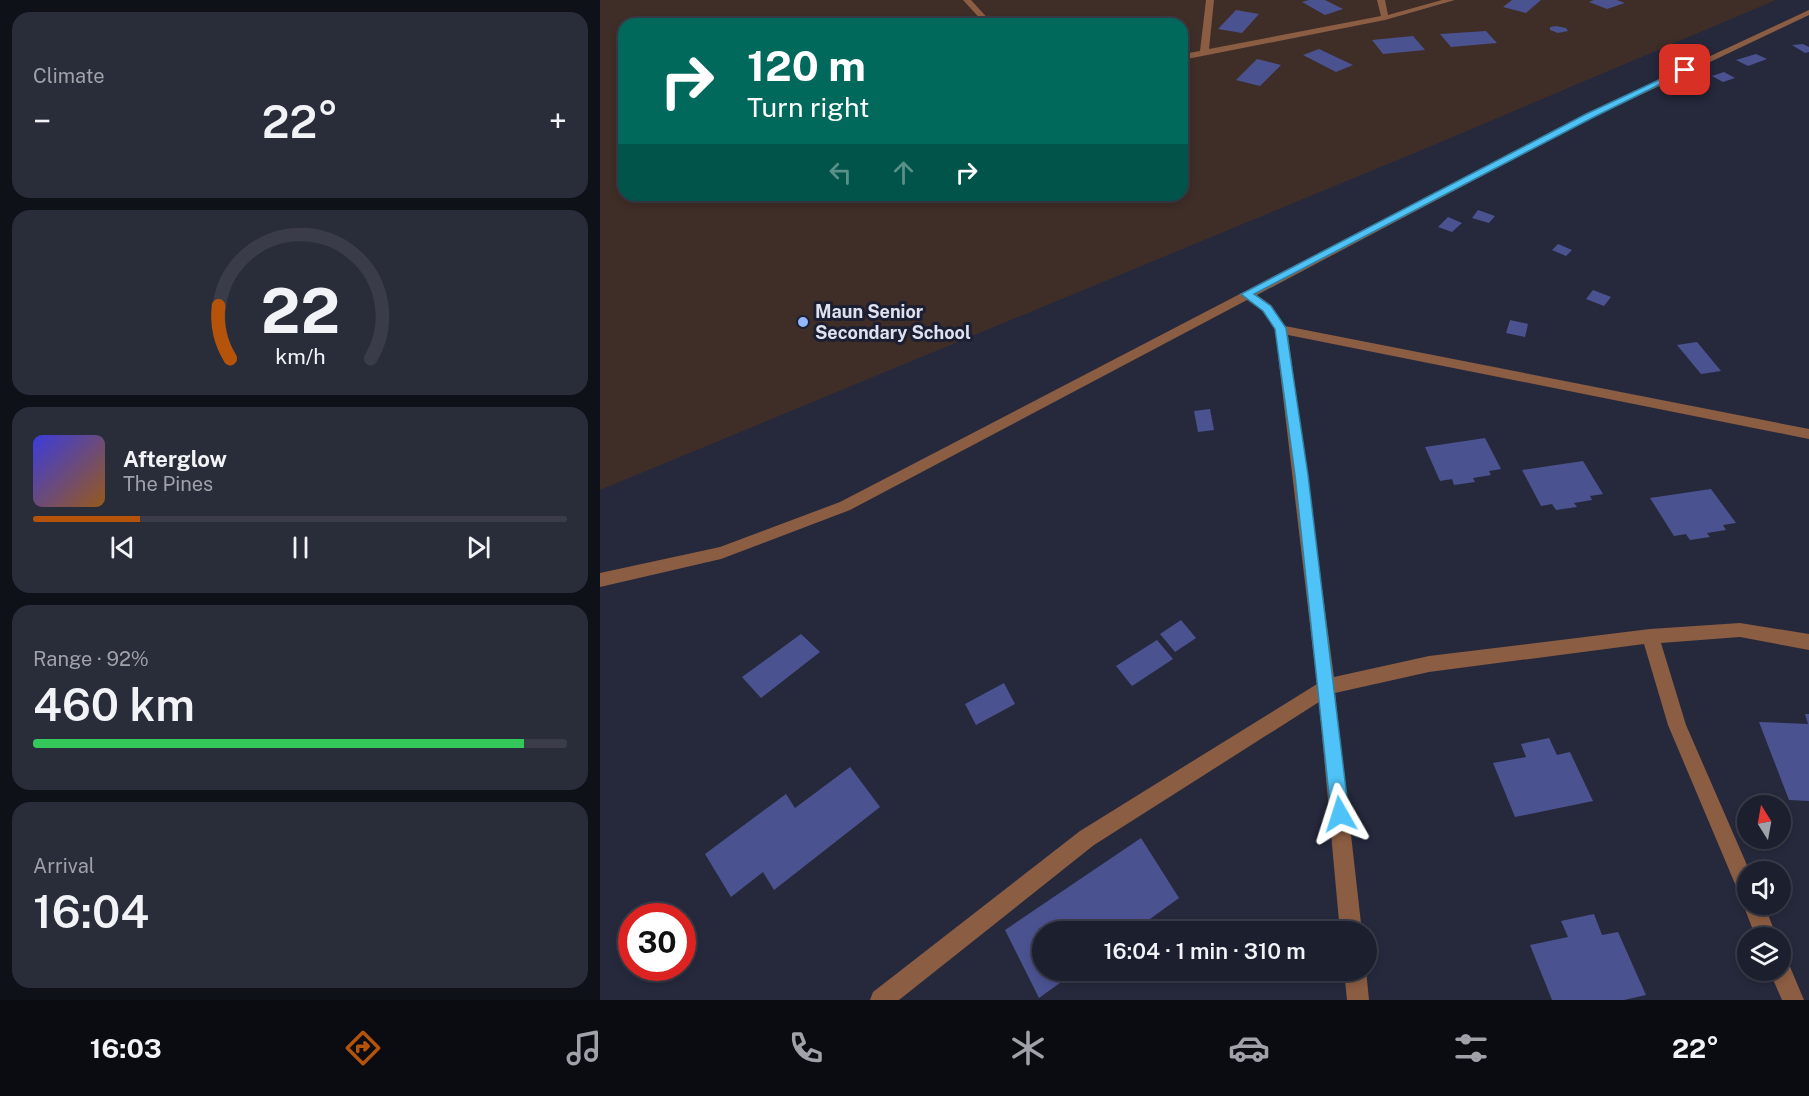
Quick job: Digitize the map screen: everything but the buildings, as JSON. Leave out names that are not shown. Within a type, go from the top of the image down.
[{"type":"street","points":[[967,0],[984,18]]},
{"type":"street","points":[[1204,53],[1210,0]]},
{"type":"street","points":[[1381,0],[1385,18]]},
{"type":"street","points":[[1188,56],[1385,18],[1450,0]]},
{"type":"street","points":[[600,580],[722,553],[845,506],[1589,116],[1809,12]]},
{"type":"street","points":[[1246,294],[1267,308],[1281,328],[1302,475],[1327,687],[1350,921]]},
{"type":"street","points":[[1281,328],[1809,434]]},
{"type":"street","points":[[881,1000],[1087,838],[1327,687],[1428,664],[1650,636],[1740,630],[1809,642]]},
{"type":"street","points":[[1650,636],[1677,725],[1737,865]]},
{"type":"street","points":[[1356,981],[1358,1000]]},
{"type":"street","points":[[1785,981],[1793,1000]]},
{"type":"shaded area","name":"Maun Senior Secondary School","points":[[600,0],[1776,0],[1429,147],[600,490]]},
{"type":"place","name":"Maun Senior Secondary School","points":[[803,322]]},
{"type":"route","points":[[1340,814],[1302,475],[1281,328],[1267,308],[1246,294],[1589,116],[1685,70]]}]
